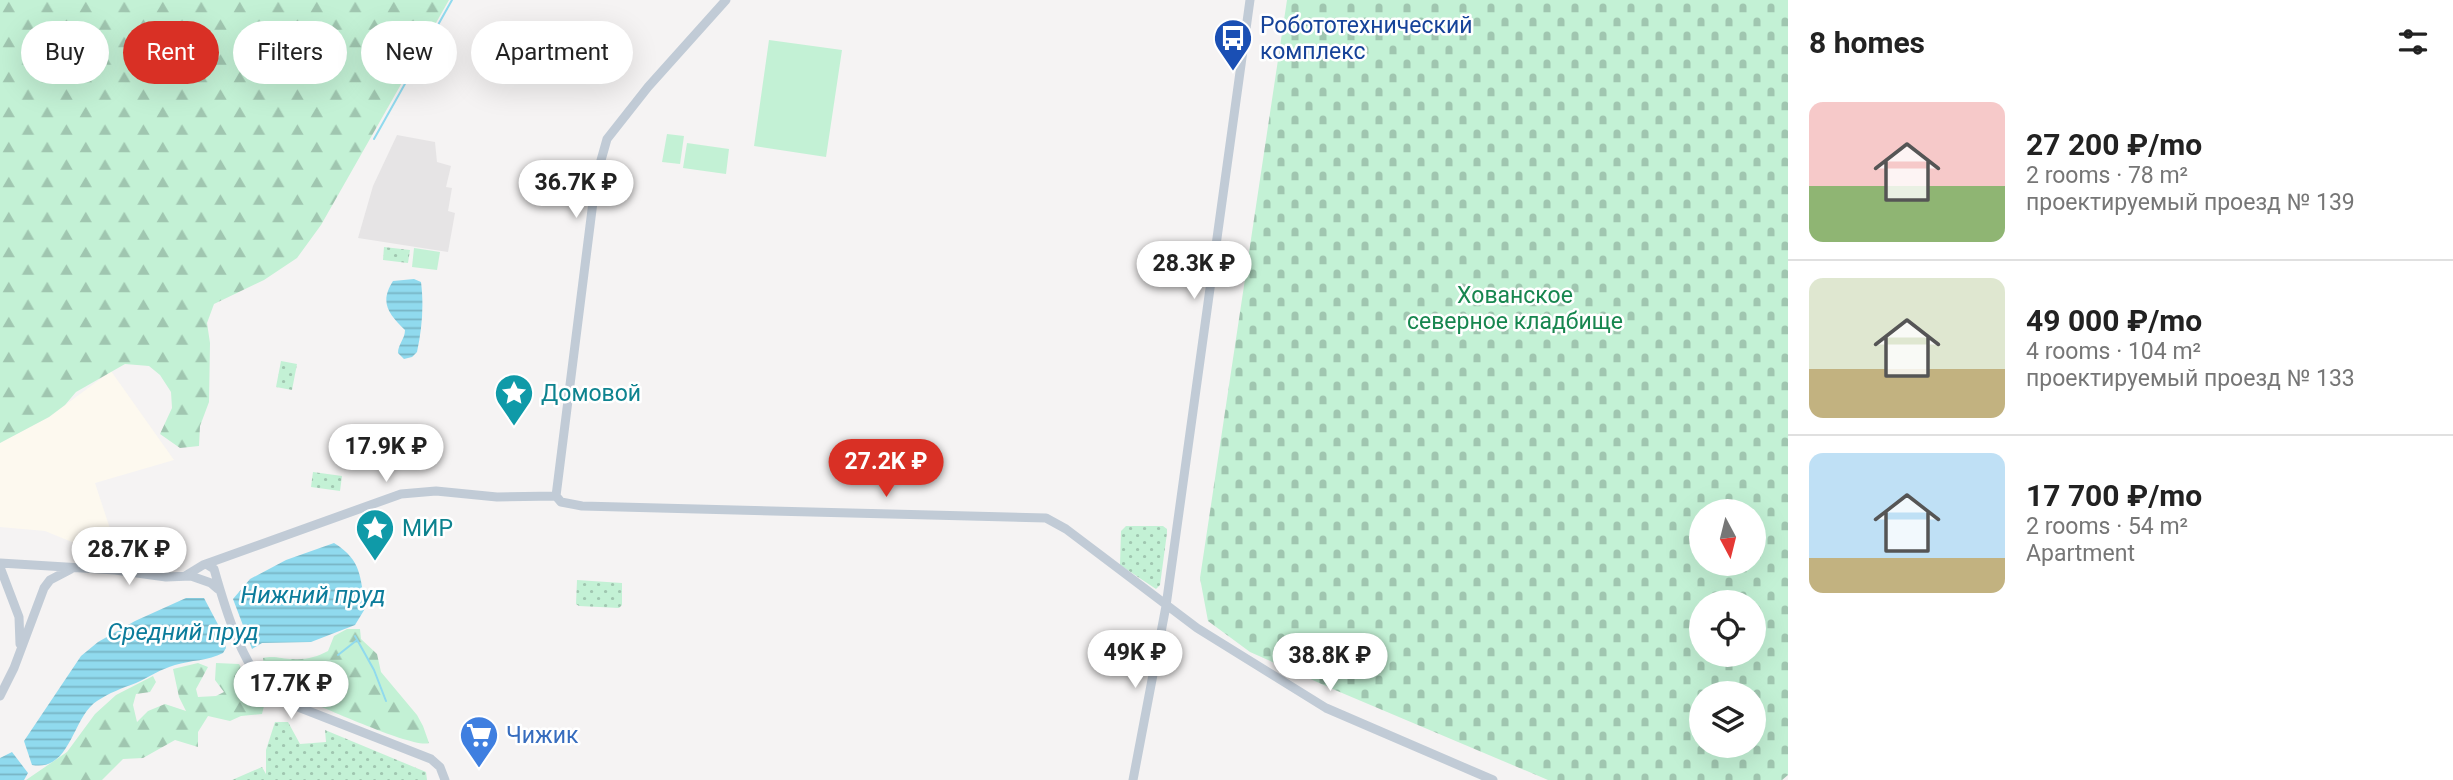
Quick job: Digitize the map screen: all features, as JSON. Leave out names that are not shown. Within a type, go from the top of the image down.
[{"type":"street","points":[[726,0],[607,139],[596,178],[556,496],[561,502],[582,506],[1046,518],[1066,528],[1166,606],[1326,708],[1493,780]]},
{"type":"street","points":[[1133,780],[1166,606],[1250,0]]},
{"type":"street","points":[[221,593],[198,576],[232,555],[357,508],[410,493],[436,491],[497,497],[556,496]]},
{"type":"street","points":[[20,650],[19,617],[0,565],[115,570],[166,577],[185,576],[208,569]]},
{"type":"street","points":[[0,695],[6,686],[44,587],[59,574],[72,568]]},
{"type":"street","points":[[185,576],[211,579],[208,569]]},
{"type":"street","points":[[208,569],[221,593],[242,649],[257,676],[273,694],[293,705],[431,759],[440,767],[445,780]]},
{"type":"shaded area","points":[[397,135],[435,142],[437,162],[451,166],[446,187],[452,188],[448,211],[455,213],[448,252],[358,238],[373,186]]},
{"type":"shaded area","points":[[111,371],[174,460],[95,483],[121,562],[45,531],[0,527],[0,443],[49,417]]},
{"type":"green space","points":[[0,0],[449,0],[437,21],[361,21],[361,84],[401,84],[321,225],[297,258],[264,280],[214,304],[207,323],[210,343],[209,402],[200,426],[199,446],[180,448],[160,434],[172,408],[171,392],[160,375],[149,366],[125,364],[76,392],[49,417],[0,443]]},
{"type":"green space","name":"Хованское северное кладбище","points":[[1287,0],[1788,0],[1788,775],[1782,780],[1548,780],[1250,652],[1208,621],[1200,578]]},
{"type":"green space","points":[[769,40],[842,50],[826,157],[754,146]]},
{"type":"green space","points":[[667,134],[684,136],[680,164],[662,162]]},
{"type":"green space","points":[[687,143],[729,149],[726,174],[683,168]]},
{"type":"green space","points":[[384,247],[410,250],[408,263],[383,260]]},
{"type":"green space","points":[[414,248],[440,252],[437,270],[412,267]]},
{"type":"green space","points":[[281,361],[297,364],[292,390],[276,387]]},
{"type":"green space","points":[[313,472],[342,476],[340,491],[311,487]]},
{"type":"green space","points":[[1126,526],[1163,526],[1167,533],[1160,585],[1156,589],[1120,565],[1121,531]]},
{"type":"green space","points":[[577,580],[622,583],[622,605],[619,608],[579,606],[576,604]]},
{"type":"green space","points":[[347,629],[360,629],[361,639],[377,654],[381,672],[417,715],[429,743],[388,734],[302,699],[289,692],[264,668],[263,658],[302,659],[324,653],[328,651],[334,636]]},
{"type":"green space","points":[[198,663],[208,667],[196,689],[198,697],[216,696],[224,692],[215,680],[216,663],[239,664],[264,706],[262,714],[241,716],[230,721],[208,716],[198,732],[198,747],[175,740],[143,758],[123,759],[102,780],[26,780],[67,752],[95,714],[116,695],[153,676],[156,682],[150,692],[136,694],[133,705],[137,722],[148,711],[165,704],[186,711],[179,697],[173,669]]},
{"type":"green space","points":[[275,722],[288,722],[300,744],[326,742],[325,730],[426,772],[427,780],[232,780],[262,767],[266,774],[266,750]]},
{"type":"water","points":[[414,279],[421,282],[421,326],[417,352],[404,359],[398,353],[405,330],[394,319],[386,302],[393,281]]},
{"type":"water","name":"Нижний пруд","points":[[334,543],[350,556],[358,570],[366,607],[355,625],[311,642],[262,643],[252,649],[233,599],[250,579],[286,560]]},
{"type":"water","name":"Средний пруд","points":[[186,598],[204,598],[223,634],[226,648],[223,653],[170,667],[102,698],[89,709],[70,742],[55,760],[45,765],[32,765],[24,741],[81,656],[98,642],[135,621]]},
{"type":"water","points":[[12,752],[28,773],[24,780],[0,780],[0,758]]},
{"type":"waterway","points":[[374,139],[452,0]]},
{"type":"waterway","points":[[355,636],[374,670],[386,701]]},
{"type":"waterway","points":[[338,655],[357,640]]},
{"type":"place","name":"Робототехнический комплекс","points":[[1233,72]]},
{"type":"place","name":"Домовой","points":[[514,427]]},
{"type":"place","name":"МИР","points":[[375,562]]},
{"type":"place","name":"Чижик","points":[[479,769]]}]
